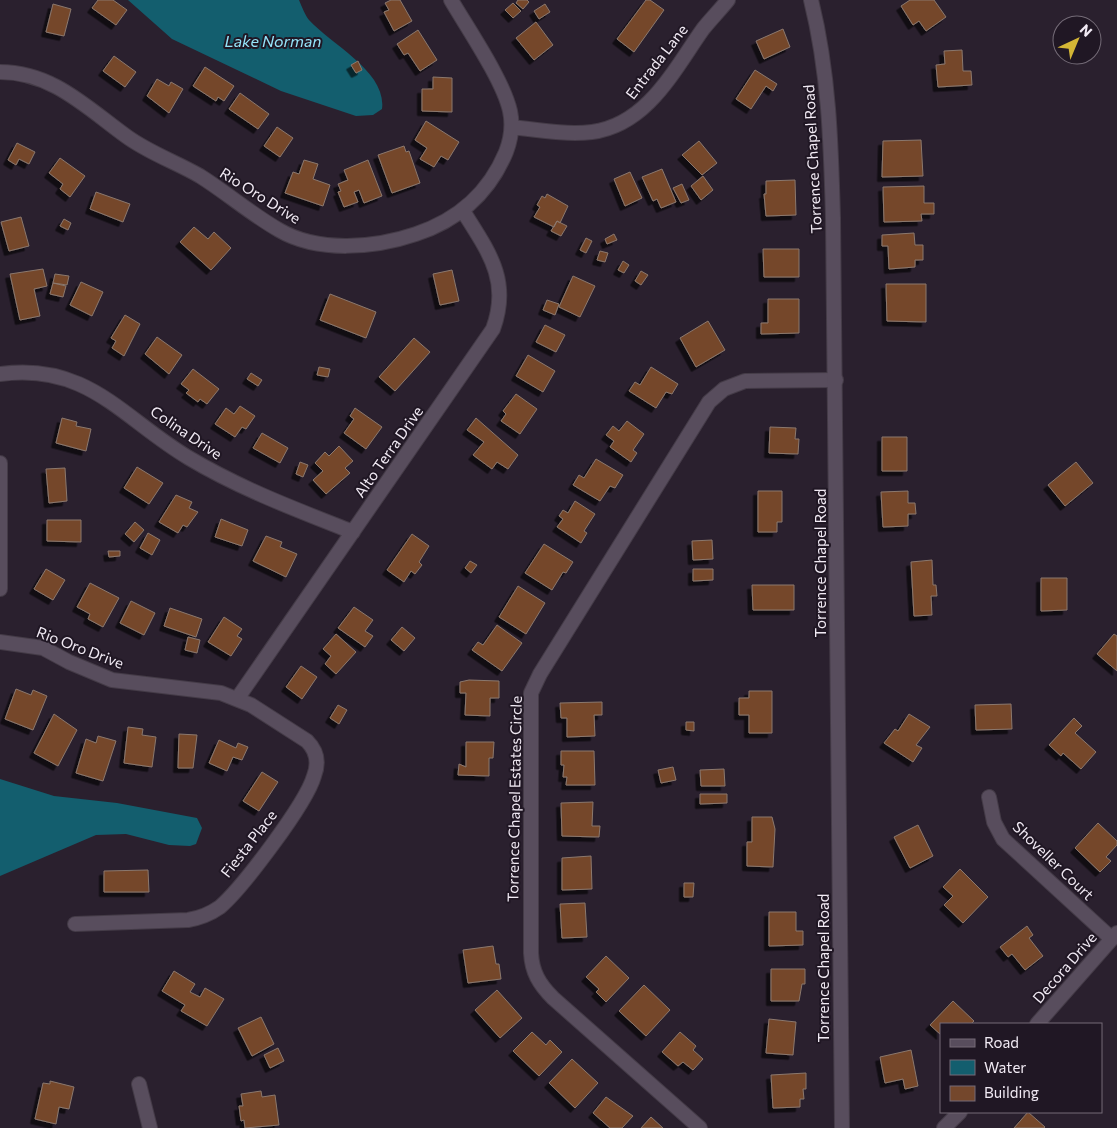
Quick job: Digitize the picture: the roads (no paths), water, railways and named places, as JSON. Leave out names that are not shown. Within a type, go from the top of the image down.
[{"type":"street","name":"Rio Oro Drive","points":[[0,72],[30,74],[56,86],[129,139],[200,176],[280,231],[298,239],[337,245],[385,242],[431,229],[463,211],[488,184],[505,156],[512,127],[510,110],[502,90],[450,0]]},
{"type":"street","name":"Entrada Lane","points":[[512,127],[587,132],[615,126],[629,119],[650,102],[705,27],[728,0]]},
{"type":"street","name":"Torrence Chapel Road","points":[[811,0],[825,71],[830,130],[836,380],[842,1128]]},
{"type":"street","name":"Alto Terra Drive","points":[[237,699],[490,336],[498,316],[501,293],[496,269],[487,249],[463,211]]},
{"type":"street","name":"Colina Drive","points":[[0,374],[32,373],[75,382],[102,394],[170,445],[221,475],[278,502],[352,532]]},
{"type":"street","name":"Torrence Chapel Estates Circle","points":[[700,1128],[553,998],[543,988],[534,972],[530,953],[531,693],[540,674],[709,402],[724,388],[745,381],[836,380]]},
{"type":"street","points":[[0,463],[0,589]]},
{"type":"street","name":"Rio Oro Drive","points":[[0,642],[44,648],[69,662],[112,680],[209,691],[237,699]]},
{"type":"street","name":"Fiesta Place","points":[[75,924],[168,922],[202,917],[220,906],[284,827],[303,799],[314,777],[317,765],[314,748],[282,724],[237,699]]},
{"type":"street","name":"Shoveller Court","points":[[989,797],[994,822],[1003,839],[1115,936]]},
{"type":"street","name":"Decora Drive","points":[[1039,1023],[1115,936]]},
{"type":"street","points":[[139,1084],[150,1128]]},
{"type":"street","points":[[944,1128],[959,1113]]},
{"type":"water","name":"Lake Norman","points":[[128,0],[299,0],[309,20],[367,71],[376,83],[381,96],[382,109],[373,115],[356,116],[281,91],[172,39]]},
{"type":"water","points":[[0,779],[54,796],[117,803],[197,818],[202,828],[196,844],[190,846],[169,845],[126,834],[96,835],[0,876]]}]
